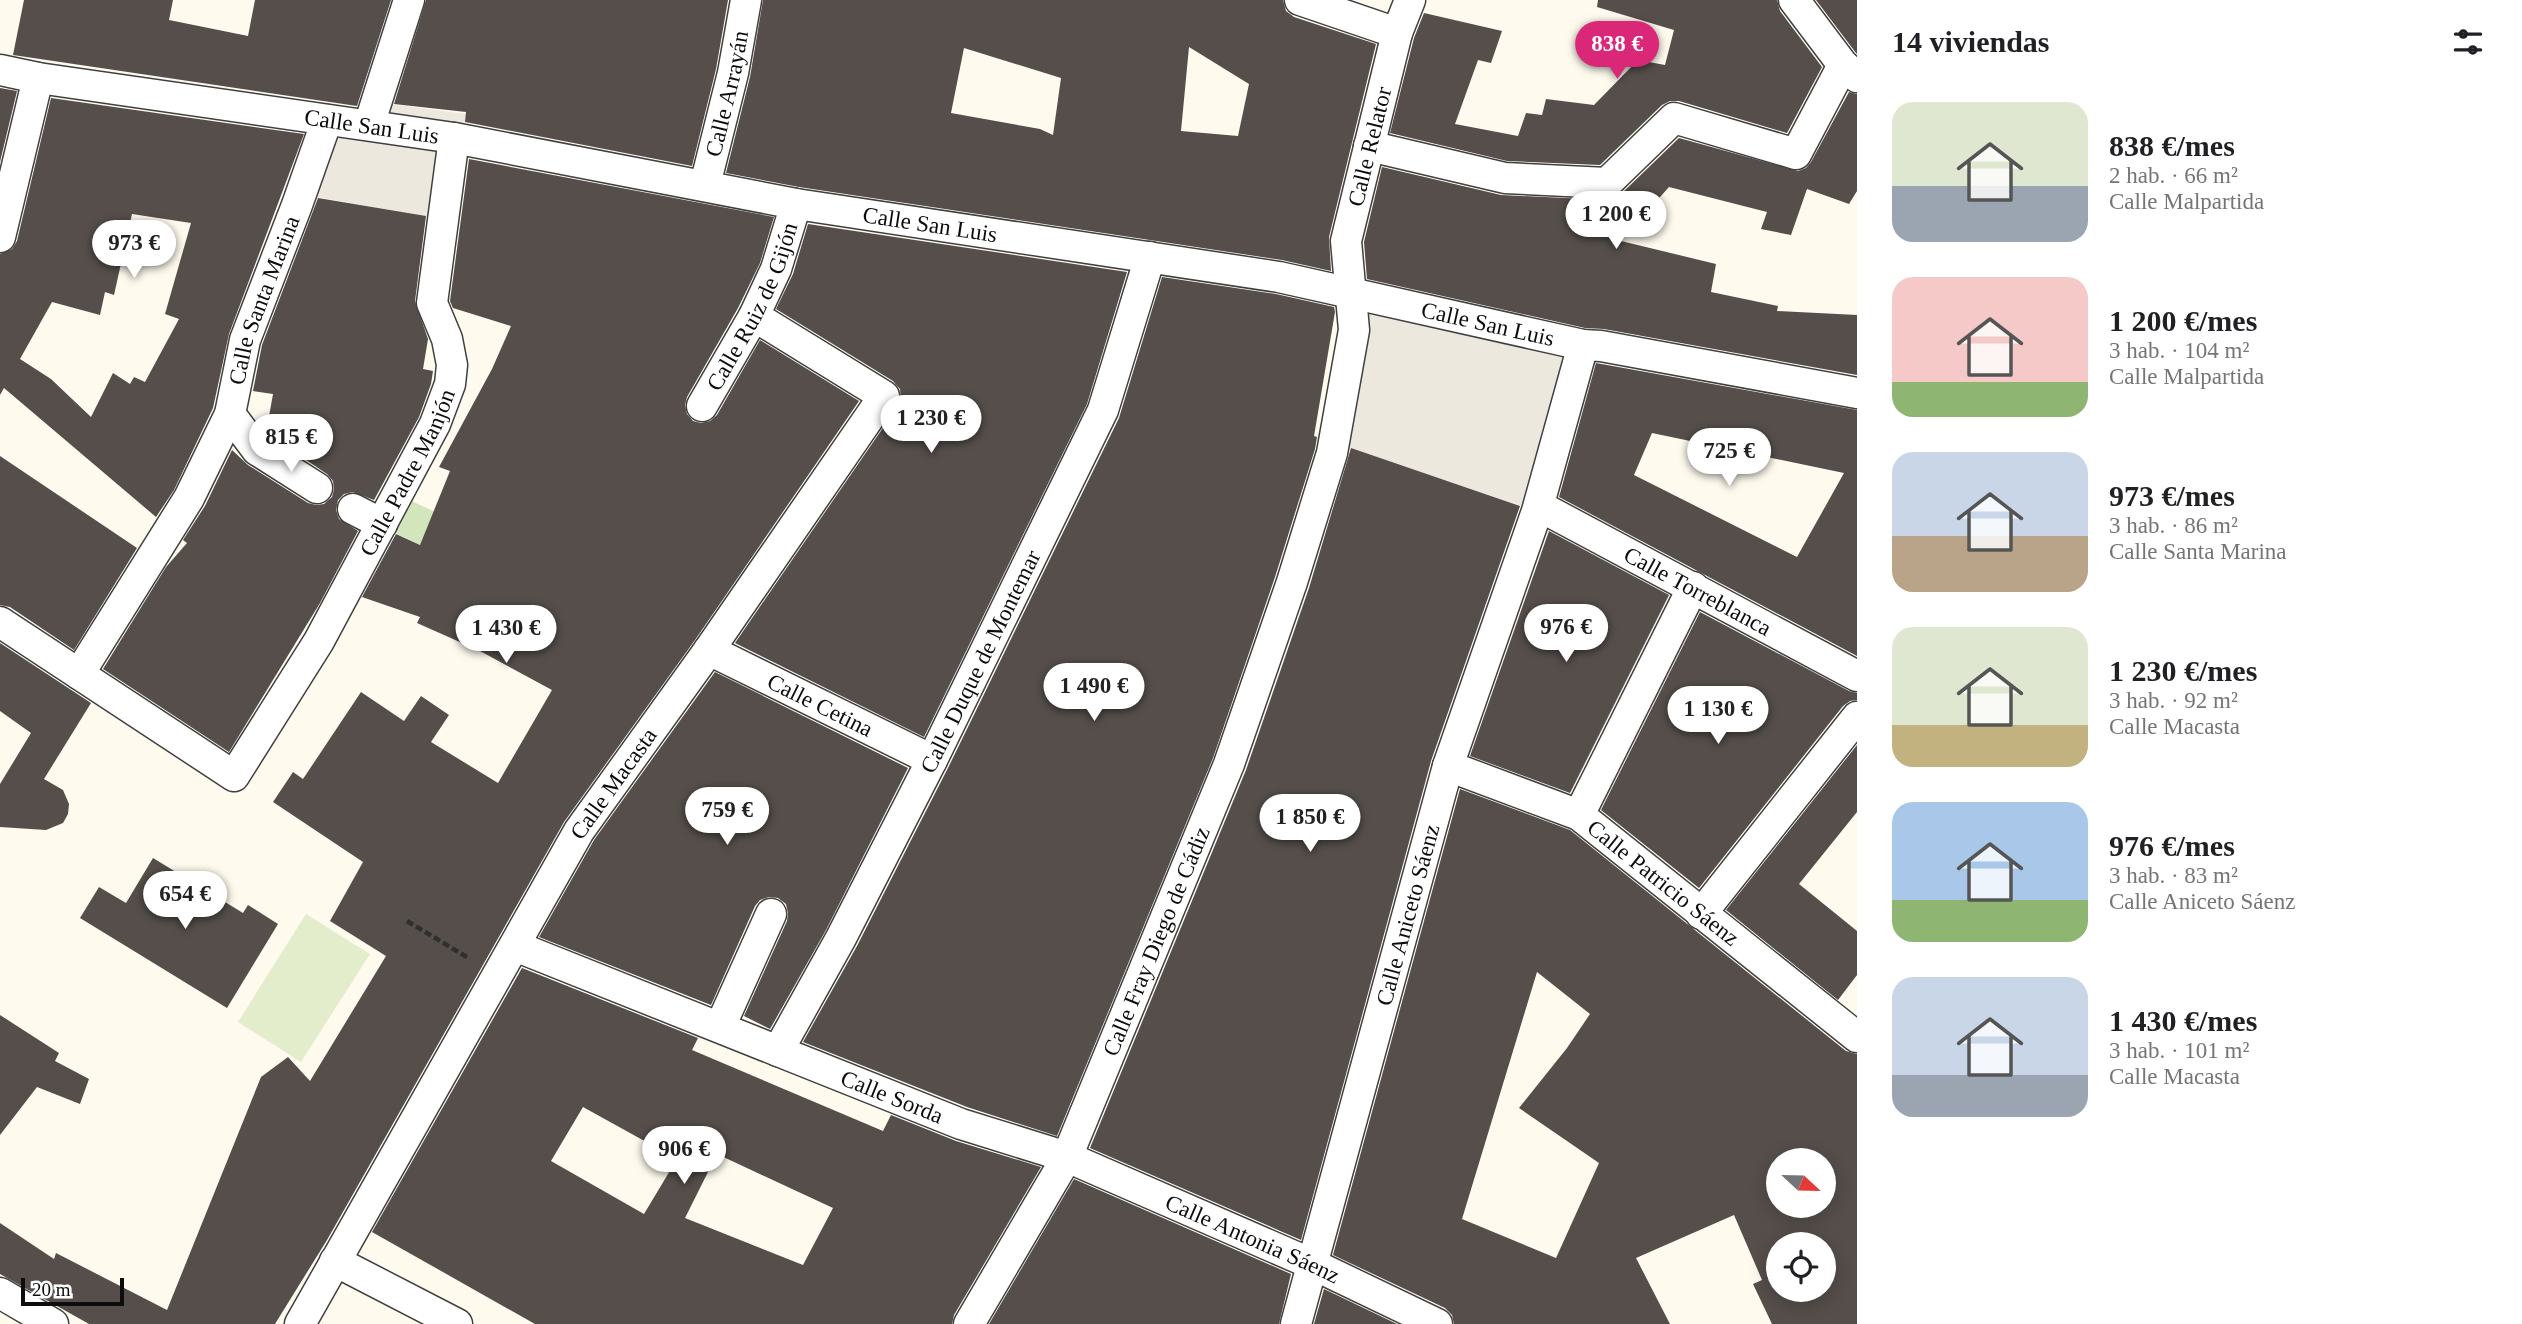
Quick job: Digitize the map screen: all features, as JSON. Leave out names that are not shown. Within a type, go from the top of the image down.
[{"type":"street","points":[[369,125],[409,0]]},
{"type":"street","name":"Calle Arrayán","points":[[705,185],[733,74],[746,0]]},
{"type":"street","points":[[1300,0],[1397,33]]},
{"type":"street","name":"Calle Relator","points":[[1350,294],[1346,241],[1397,33],[1410,0]]},
{"type":"street","points":[[1369,146],[1505,178],[1607,183],[1674,118],[1796,155],[1850,71],[1794,0]]},
{"type":"street","name":"Calle San Luis","points":[[0,70],[38,78],[454,138],[796,204],[1279,277],[1583,345],[1601,346],[1857,393]]},
{"type":"street","points":[[0,237],[38,78]]},
{"type":"street","name":"Calle Santa Marina","points":[[317,488],[257,450],[230,414],[245,340],[327,120]]},
{"type":"street","name":"Calle Padre Manjón","points":[[79,674],[234,776],[319,640],[435,424],[450,384],[452,365],[447,339],[432,303],[454,138]]},
{"type":"street","name":"Calle Ruiz de Gijón","points":[[702,405],[754,316],[776,269],[796,204]]},
{"type":"street","name":"Calle Duque de Montemar","points":[[778,1051],[841,938],[933,760],[1103,410],[1150,257]]},
{"type":"street","name":"Calle Fray Diego de Cádiz","points":[[969,1324],[1067,1157],[1229,764],[1292,582],[1332,453],[1353,330],[1350,294]]},
{"type":"street","name":"Calle Macasta","points":[[300,1324],[579,831],[709,650],[884,396],[754,316]]},
{"type":"street","name":"Calle Aniceto Sáenz","points":[[1296,1324],[1448,766],[1538,508],[1583,345]]},
{"type":"street","points":[[0,622],[79,674],[189,498],[230,414]]},
{"type":"street","name":"Calle Torreblanca","points":[[1538,508],[1693,587],[1857,676]]},
{"type":"street","points":[[353,509],[382,524]]},
{"type":"street","points":[[1579,815],[1693,587]]},
{"type":"street","name":"Calle Cetina","points":[[709,650],[933,760]]},
{"type":"street","points":[[1701,914],[1857,717]]},
{"type":"street","name":"Calle Patricio Sáenz","points":[[1448,766],[1579,815],[1857,1037]]},
{"type":"street","points":[[720,1027],[771,914]]},
{"type":"street","name":"Calle Sorda","points":[[515,946],[961,1124],[1067,1157]]},
{"type":"street","name":"Calle Antonia Sáenz","points":[[1067,1157],[1312,1264],[1437,1324]]},
{"type":"street","points":[[335,1261],[457,1324]]},
{"type":"street","points":[[0,1293],[53,1324]]},
{"type":"path","points":[[407,921],[498,976]]},
{"type":"green space","points":[[407,499],[446,517],[429,549],[391,531]]},
{"type":"green space","points":[[306,914],[370,954],[301,1062],[238,1022]]},
{"type":"shaded area","points":[[390,104],[466,114],[454,221],[304,195],[316,109],[362,119]]},
{"type":"shaded area","points":[[1362,278],[1413,289],[1412,293],[1599,356],[1581,415],[1577,414],[1566,447],[1570,449],[1548,515],[1346,447],[1369,314]]},
{"type":"building","points":[[24,0],[173,0],[169,20],[248,36],[255,0],[391,0],[357,106],[13,55]]},
{"type":"building","points":[[426,0],[728,0],[716,69],[692,166],[465,122],[466,112],[394,104]]},
{"type":"building","points":[[763,0],[1283,0],[1286,11],[1294,17],[1376,44],[1329,237],[1331,271],[1282,260],[799,187],[726,173],[750,77]],"holes":[[[1189,47],[1249,84],[1238,136],[1181,131]],[[964,48],[1061,78],[1053,135],[1040,129],[951,113]]]},
{"type":"building","points":[[1598,0],[1777,0],[1780,11],[1822,67],[1787,133],[1679,101],[1670,101],[1662,105],[1600,165],[1507,161],[1390,133],[1414,38],[1424,13],[1502,31],[1491,63],[1478,60],[1455,124],[1518,136],[1526,113],[1542,115],[1546,99],[1594,105],[1638,60],[1665,65],[1674,30],[1597,7]]},
{"type":"building","points":[[1816,0],[1857,0],[1857,54],[1856,53]]},
{"type":"building","points":[[0,88],[17,91],[0,162]]},
{"type":"building","points":[[1849,92],[1857,94],[1857,191],[1849,204],[1807,189],[1791,235],[1761,229],[1767,212],[1669,187],[1621,241],[1716,264],[1711,292],[1778,306],[1777,311],[1857,315],[1857,375],[1604,329],[1585,328],[1367,279],[1364,242],[1382,167],[1501,195],[1607,200],[1619,196],[1679,138],[1798,171],[1811,162]]},
{"type":"building","points":[[51,98],[304,134],[229,334],[213,408],[174,490],[156,517],[4,388],[0,395],[0,254],[12,249],[17,241]],"holes":[[[132,214],[191,223],[165,314],[179,319],[145,382],[134,377],[130,384],[113,373],[91,417],[51,379],[20,359],[52,302],[100,315],[105,292],[114,295]]]},
{"type":"building","points":[[469,159],[774,217],[760,263],[738,308],[687,397],[687,414],[693,421],[701,423],[710,421],[717,415],[760,340],[859,401],[695,640],[564,822],[327,1240],[275,1324],[89,1324],[0,1274],[0,1223],[54,1259],[56,1253],[167,1310],[261,1077],[288,1057],[310,1081],[386,956],[330,921],[363,862],[273,802],[293,772],[303,779],[361,692],[404,721],[421,696],[449,715],[431,742],[498,783],[552,690],[480,651],[417,623],[420,617],[362,597],[396,534],[420,545],[450,471],[439,467],[492,369],[511,326],[453,308],[450,301]]},
{"type":"building","points":[[318,198],[426,216],[415,301],[428,339],[423,369],[433,371],[431,384],[419,417],[374,500],[353,492],[344,494],[338,500],[336,510],[339,519],[358,531],[320,603],[229,752],[103,669],[166,567],[187,543],[183,540],[205,506],[232,450],[248,465],[308,503],[324,504],[332,497],[333,481],[327,474],[266,433],[273,394],[253,391],[262,345]]},
{"type":"building","points":[[808,224],[1127,272],[1087,404],[924,737],[735,643],[901,398],[900,389],[893,381],[776,309],[793,274]]},
{"type":"building","points":[[1162,277],[1276,294],[1334,307],[1335,312],[1314,436],[1317,437],[1315,449],[1275,577],[1213,758],[1057,1136],[967,1107],[803,1042],[857,946],[948,768],[1119,418]]},
{"type":"building","points":[[1596,363],[1857,410],[1857,656],[1559,497]],"holes":[[[1652,433],[1844,473],[1797,557],[1634,475]]]},
{"type":"building","points":[[1351,448],[1520,506],[1431,761],[1301,1240],[1090,1148],[1246,770],[1309,588]]},
{"type":"building","points":[[0,456],[137,548],[74,650],[10,607],[0,605]]},
{"type":"building","points":[[1549,531],[1669,595],[1570,793],[1470,756]]},
{"type":"building","points":[[1700,612],[1857,693],[1857,700],[1843,706],[1699,888],[1601,810]]},
{"type":"building","points":[[0,643],[91,703],[44,779],[63,790],[69,804],[63,823],[46,830],[0,827],[0,784],[31,733],[0,711]]},
{"type":"building","points":[[715,672],[908,768],[826,930],[770,1029],[744,1016],[787,921],[786,904],[778,898],[760,900],[755,906],[711,1005],[539,937],[594,840]]},
{"type":"building","points":[[1857,745],[1857,812],[1799,884],[1857,931],[1857,975],[1838,1000],[1726,910]]},
{"type":"building","points":[[1460,789],[1570,830],[1846,1051],[1857,1054],[1857,1324],[1772,1324],[1753,1284],[1762,1280],[1734,1215],[1636,1258],[1670,1324],[1454,1324],[1452,1315],[1445,1308],[1333,1255]],"holes":[[[1537,972],[1590,1014],[1567,1048],[1519,1108],[1599,1163],[1556,1258],[1462,1219]]]},
{"type":"building","points":[[153,858],[243,913],[248,905],[278,924],[227,1008],[80,918],[99,887],[126,903]]},
{"type":"building","points":[[522,968],[698,1038],[692,1050],[883,1131],[891,1115],[956,1141],[1041,1167],[954,1315],[952,1324],[535,1324],[372,1232]],"holes":[[[583,1107],[677,1159],[644,1214],[551,1161]],[[717,1154],[833,1208],[803,1265],[685,1218]]]},
{"type":"building","points":[[0,1015],[59,1053],[55,1061],[89,1079],[80,1104],[37,1087],[0,1135]]},
{"type":"building","points":[[1074,1179],[1291,1274],[1279,1324],[989,1324]]},
{"type":"building","points":[[1324,1289],[1397,1324],[1314,1324]]}]
